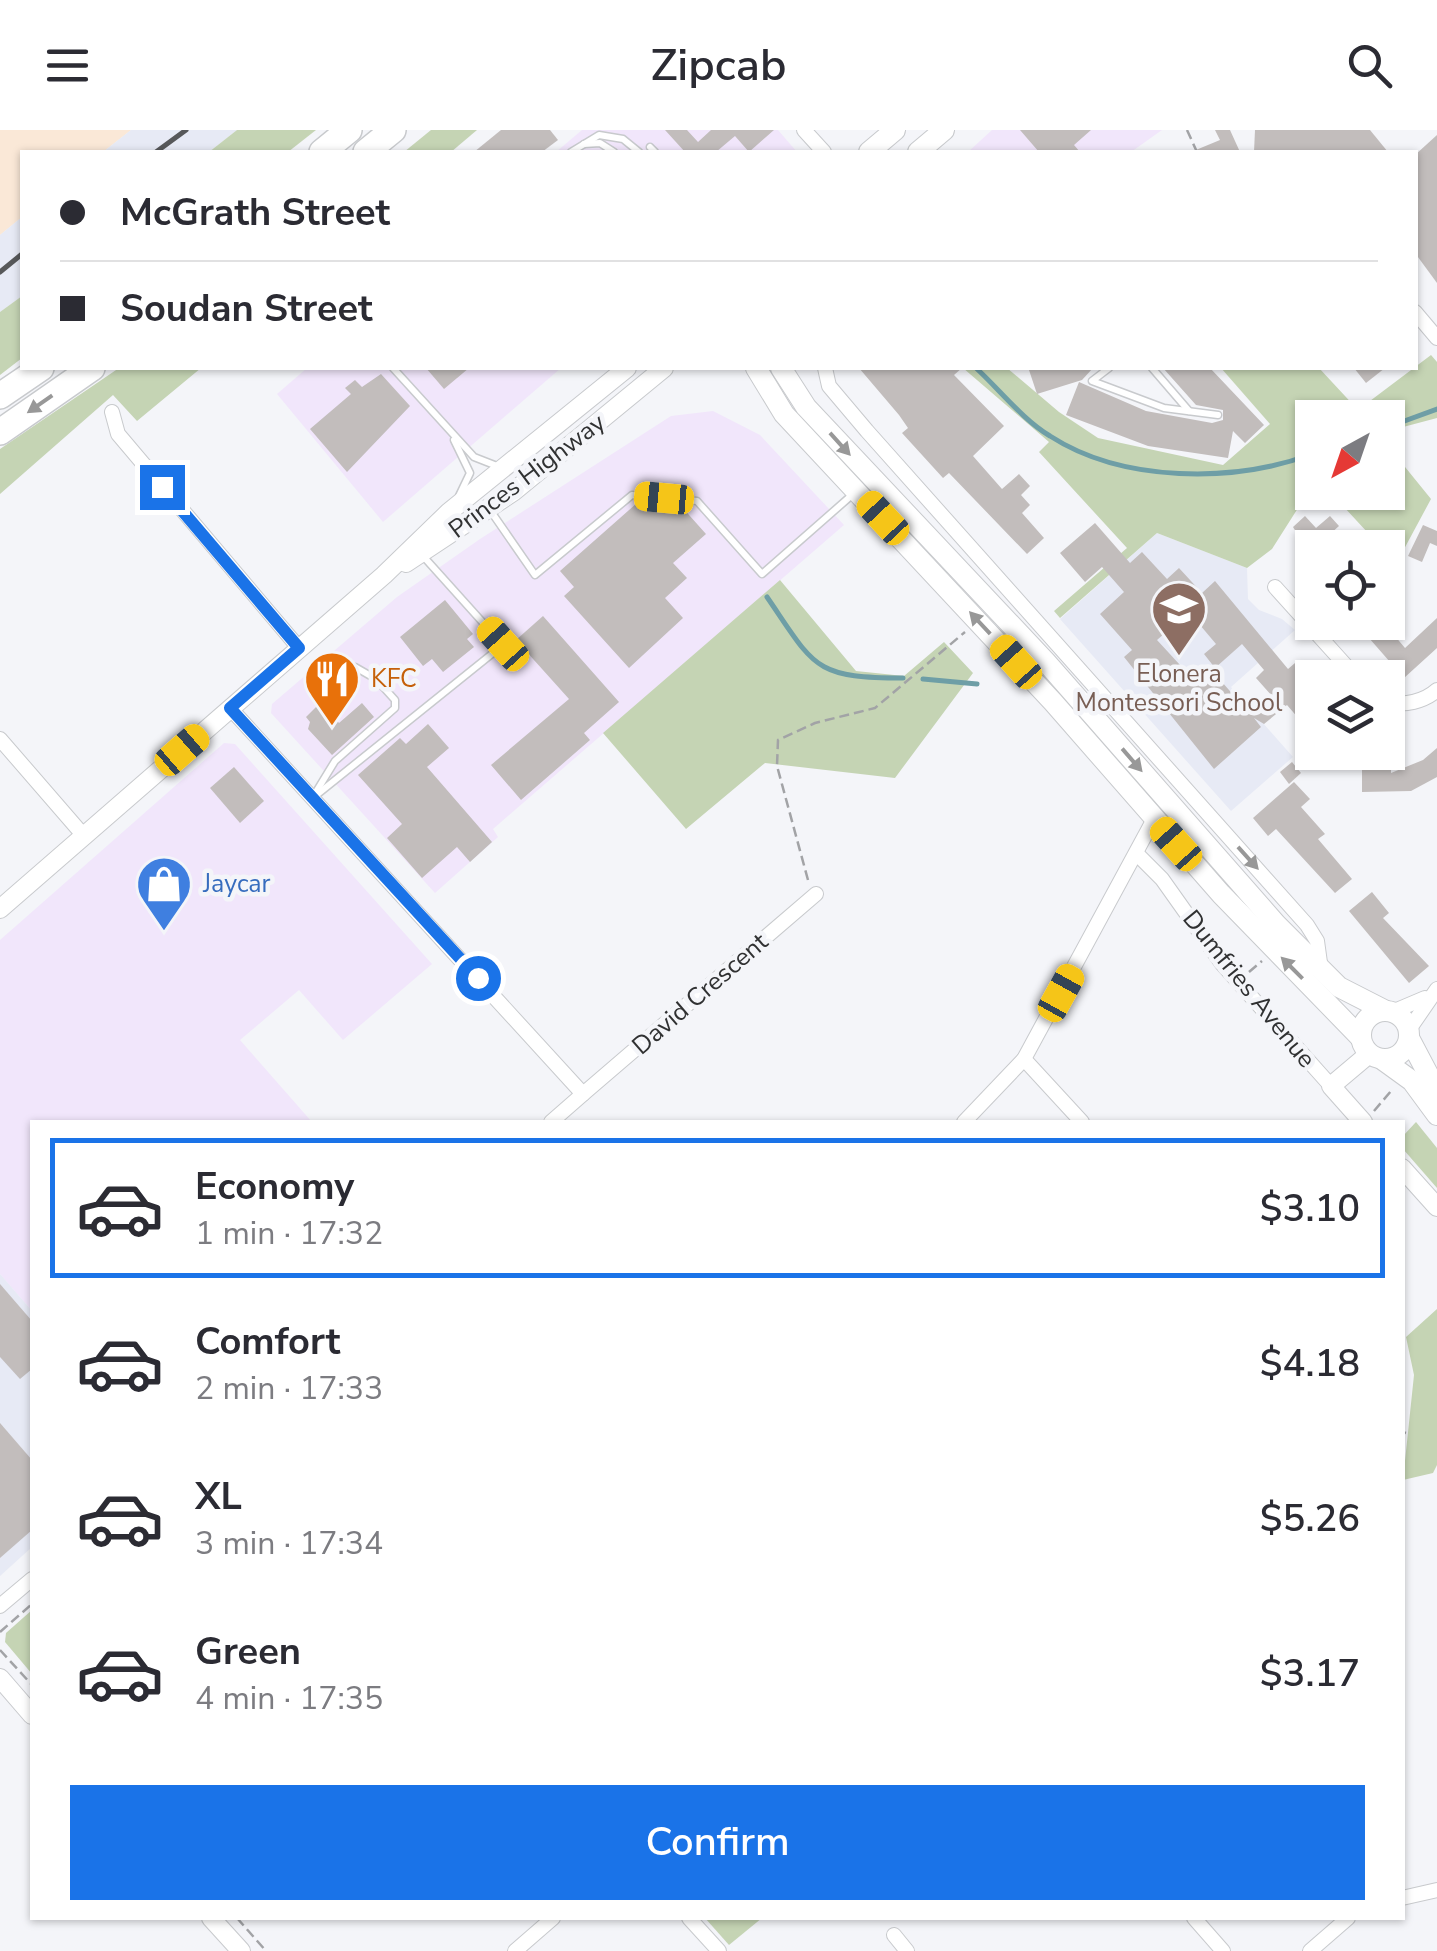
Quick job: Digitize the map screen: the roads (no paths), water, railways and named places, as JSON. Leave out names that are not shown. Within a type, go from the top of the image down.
[{"type":"highway","points":[[324,150],[349,130]]},
{"type":"highway","points":[[368,150],[393,130]]},
{"type":"highway","points":[[0,396],[38,370]]},
{"type":"highway","points":[[0,432],[89,370]]},
{"type":"main road","points":[[871,150],[895,130]]},
{"type":"main road","points":[[920,150],[944,130]]},
{"type":"main road","name":"Princes Highway","points":[[0,909],[384,576],[449,512],[625,370]]},
{"type":"main road","name":"Princes Highway","points":[[384,576],[489,509],[662,370]]},
{"type":"main road","points":[[757,370],[776,404],[861,481],[1046,662],[1321,970],[1349,994],[1389,1012],[1409,1034],[1437,1091]]},
{"type":"main road","points":[[782,370],[861,481],[978,620],[1154,819],[1371,1050],[1412,1081],[1437,1115]]},
{"type":"main road","points":[[1371,1050],[1367,1018],[1389,1012]]},
{"type":"main road","points":[[1371,1050],[1398,1055],[1409,1034]]},
{"type":"main road","points":[[1331,1086],[1371,1050]]},
{"type":"main road","name":"Dumfries Avenue","points":[[1331,1086],[1367,1118]]},
{"type":"main road","points":[[1405,1171],[1437,1207]]},
{"type":"main road","points":[[0,1678],[30,1713]]},
{"type":"main road","points":[[213,1920],[241,1951]]},
{"type":"street","points":[[804,130],[822,150]]},
{"type":"street","points":[[1418,316],[1437,338]]},
{"type":"street","points":[[825,370],[829,386],[1309,927],[1320,948],[1321,970]]},
{"type":"street","points":[[112,412],[118,434],[299,648]]},
{"type":"street","points":[[861,481],[904,472]]},
{"type":"street","points":[[1275,587],[1341,660]]},
{"type":"street","points":[[1405,702],[1428,698],[1437,690]]},
{"type":"street","points":[[230,708],[583,1094]]},
{"type":"street","points":[[0,738],[84,836]]},
{"type":"street","points":[[966,1120],[1024,1058],[1154,819]]},
{"type":"street","name":"Dumfries Avenue","points":[[1137,854],[1162,879],[1223,965],[1331,1086]]},
{"type":"street","name":"David Crescent","points":[[553,1120],[816,894]]},
{"type":"street","points":[[1389,1012],[1436,991]]},
{"type":"street","points":[[1409,1034],[1436,991]]},
{"type":"street","points":[[1024,1058],[1080,1120]]},
{"type":"street","points":[[0,1606],[30,1580]]},
{"type":"street","points":[[1405,1897],[1437,1890]]},
{"type":"street","points":[[515,1951],[551,1920]]},
{"type":"street","points":[[691,1920],[718,1951]]},
{"type":"street","points":[[1196,1920],[1223,1951]]},
{"type":"street","points":[[1310,1951],[1346,1920]]},
{"type":"street","points":[[894,1935],[908,1951]]},
{"type":"lane","points":[[574,150],[598,135],[616,137],[636,150]]},
{"type":"lane","points":[[581,144],[600,143],[611,150]]},
{"type":"lane","points":[[394,370],[448,431],[486,464],[513,463]]},
{"type":"lane","points":[[1106,370],[1092,381],[1164,408],[1218,415]]},
{"type":"lane","points":[[1154,370],[1189,411]]},
{"type":"lane","points":[[448,431],[470,473],[449,512]]},
{"type":"lane","points":[[489,509],[535,575],[632,495],[696,501],[762,574],[861,481]]},
{"type":"lane","points":[[313,798],[503,644],[422,554]]},
{"type":"lane","points":[[313,798],[336,761],[395,708],[394,700],[376,679],[356,668]]},
{"type":"waterway","points":[[978,370],[1050,436],[1111,463],[1144,470],[1214,473],[1295,459]]},
{"type":"waterway","points":[[1405,421],[1437,409]]},
{"type":"waterway","points":[[767,597],[819,664],[851,675],[903,678]]},
{"type":"waterway","points":[[923,679],[977,684]]},
{"type":"railway","points":[[159,150],[186,130]]},
{"type":"railway","points":[[0,272],[20,256]]},
{"type":"place","name":"Elonera Montessori School","points":[[1179,658]]},
{"type":"place","name":"KFC","points":[[332,728]]},
{"type":"place","name":"Jaycar","points":[[164,933]]}]
